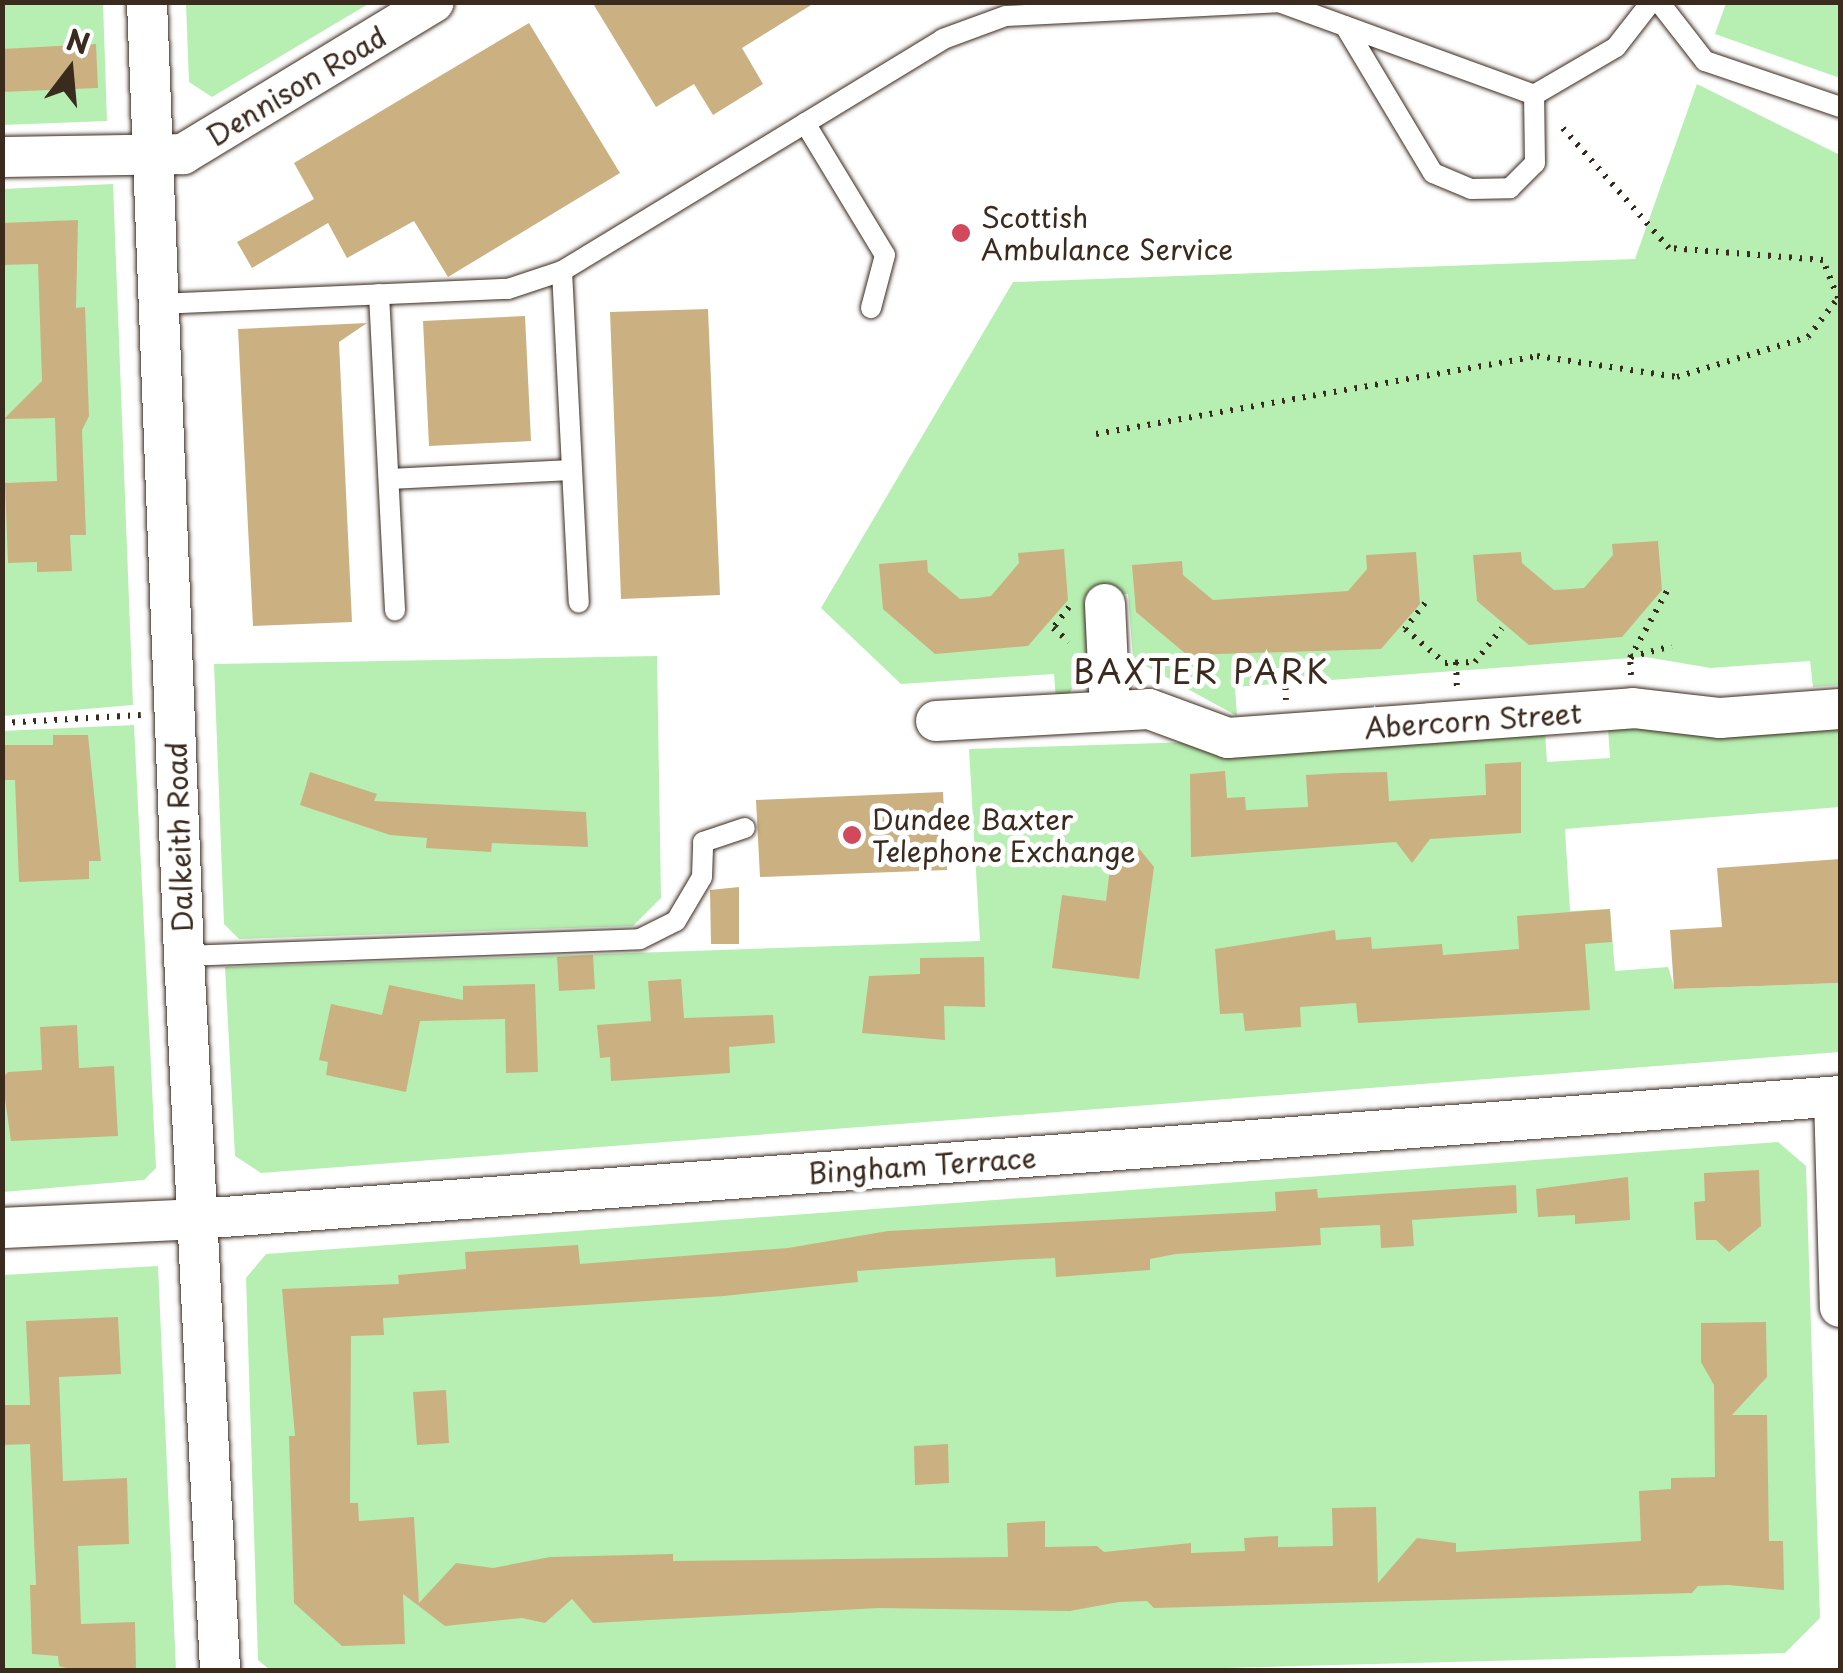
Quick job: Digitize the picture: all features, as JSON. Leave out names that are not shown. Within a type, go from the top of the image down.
[{"type":"street","name":"Dalkeith Road","points":[[147,2],[184,956],[220,1670]]},
{"type":"street","name":"Dennison Road","points":[[2,157],[182,154],[434,2]]},
{"type":"street","points":[[1106,604],[1110,710]]},
{"type":"street","name":"Abercorn Street","points":[[936,721],[1149,709],[1228,738],[1633,708],[1720,718],[1840,709]]},
{"type":"street","points":[[1837,1096],[1840,1307]]},
{"type":"street","name":"Bingham Terrace","points":[[2,1228],[197,1219],[1837,1096]]},
{"type":"lane","points":[[158,304],[508,289],[562,271],[943,39],[1006,16],[1279,2],[1534,95],[1616,48],[1651,2]]},
{"type":"lane","points":[[1659,2],[1705,61],[1840,107]]},
{"type":"lane","points":[[1345,26],[1433,173],[1472,189],[1510,188],[1535,164],[1534,95]]},
{"type":"lane","points":[[805,124],[885,255],[871,308]]},
{"type":"lane","points":[[562,271],[579,603]]},
{"type":"lane","points":[[379,294],[395,611]]},
{"type":"lane","points":[[388,479],[572,470]]},
{"type":"lane","points":[[184,956],[640,939],[676,921],[702,877],[703,842],[744,828]]},
{"type":"path","points":[[1096,434],[1536,356],[1677,377],[1808,338],[1838,298],[1823,260],[1669,248],[1534,95]]},
{"type":"path","points":[[1633,708],[1630,658],[1667,591]]},
{"type":"path","points":[[1425,602],[1405,629],[1445,663],[1476,662],[1502,628]]},
{"type":"path","points":[[1630,658],[1672,646]]},
{"type":"path","points":[[2,723],[174,713]]},
{"type":"green space","points":[[186,2],[370,3],[212,97],[189,82]]},
{"type":"green space","points":[[2,3],[103,3],[107,121],[3,125]]},
{"type":"green space","points":[[1726,3],[1840,3],[1840,78],[1715,34]]},
{"type":"green space","points":[[1697,84],[1840,155],[1840,685],[1813,687],[1810,661],[1711,668],[1645,657],[1235,687],[1237,716],[1133,659],[1128,594],[1085,596],[1087,657],[1070,693],[1056,700],[1054,674],[901,684],[821,608],[1013,282],[1635,259]]},
{"type":"green space","points":[[113,184],[133,705],[3,716],[2,189]]},
{"type":"green space","points":[[657,656],[661,898],[633,926],[239,939],[224,924],[214,664]]},
{"type":"green space","points":[[1840,724],[1840,807],[1565,829],[1570,911],[1610,909],[1615,971],[1668,967],[1675,989],[1840,983],[1840,1052],[261,1173],[235,1156],[225,967],[980,941],[969,749],[1545,731],[1547,762],[1610,758],[1608,728]]},
{"type":"green space","points":[[134,725],[156,1168],[144,1180],[3,1192],[2,731]]},
{"type":"green space","points":[[1778,1142],[1806,1166],[1820,1618],[1785,1653],[1147,1670],[270,1670],[258,1660],[246,1278],[266,1254]]},
{"type":"green space","points":[[158,1266],[176,1670],[3,1670],[3,1275]]},
{"type":"building","points":[[592,2],[816,2],[742,48],[763,84],[713,115],[694,84],[656,107]]},
{"type":"building","points":[[529,23],[620,173],[448,277],[414,221],[347,258],[328,223],[252,268],[237,242],[314,199],[294,163]]},
{"type":"building","points":[[96,44],[98,88],[2,92],[2,49]]},
{"type":"building","points":[[78,220],[76,308],[85,307],[89,416],[82,430],[86,535],[70,535],[72,571],[37,572],[37,562],[8,563],[5,483],[57,481],[55,418],[4,419],[42,381],[38,264],[2,265],[2,223]]},
{"type":"building","points":[[708,309],[720,595],[621,599],[610,312]]},
{"type":"building","points":[[525,316],[531,441],[429,446],[423,321]]},
{"type":"building","points":[[367,323],[339,342],[352,622],[253,626],[238,329]]},
{"type":"building","points":[[1658,541],[1662,590],[1622,637],[1529,645],[1477,601],[1473,555],[1521,552],[1522,563],[1554,590],[1571,589],[1584,588],[1613,555],[1612,544]]},
{"type":"building","points":[[1064,549],[1068,600],[1028,646],[935,654],[883,609],[879,564],[927,560],[928,572],[960,599],[977,598],[991,596],[1019,563],[1018,553]]},
{"type":"building","points":[[1416,552],[1420,604],[1381,649],[1187,655],[1136,612],[1132,565],[1182,561],[1183,575],[1213,600],[1348,591],[1367,569],[1366,555]]},
{"type":"building","points":[[53,735],[88,735],[101,861],[89,861],[89,879],[19,882],[15,780],[2,780],[2,745],[53,745]]},
{"type":"building","points":[[1521,762],[1521,833],[1430,839],[1412,863],[1396,842],[1191,857],[1190,774],[1225,771],[1227,798],[1245,797],[1246,810],[1308,807],[1306,775],[1387,772],[1389,801],[1486,795],[1485,764]]},
{"type":"building","points":[[310,772],[377,794],[374,801],[586,812],[588,847],[492,843],[491,852],[426,848],[427,838],[390,835],[300,805]]},
{"type":"building","name":"Dundee Baxter Telephone Exchange","points":[[943,792],[947,870],[760,877],[756,800]]},
{"type":"building","points":[[1113,843],[1137,846],[1154,867],[1139,979],[1052,968],[1062,895],[1106,901]]},
{"type":"building","points":[[1840,859],[1840,983],[1674,989],[1670,930],[1722,927],[1717,868]]},
{"type":"building","points":[[739,887],[739,944],[711,944],[710,890]]},
{"type":"building","points":[[1610,909],[1612,942],[1585,944],[1590,1010],[1358,1023],[1356,1003],[1300,1007],[1301,1027],[1245,1031],[1243,1013],[1220,1014],[1215,949],[1335,930],[1336,940],[1371,937],[1372,949],[1442,944],[1443,955],[1519,949],[1517,916]]},
{"type":"building","points":[[593,955],[595,989],[559,991],[557,957]]},
{"type":"building","points":[[984,957],[985,1007],[944,1006],[945,1040],[862,1033],[869,976],[920,974],[920,958]]},
{"type":"building","points":[[681,979],[684,1018],[773,1015],[775,1043],[729,1047],[730,1073],[611,1081],[610,1057],[600,1058],[597,1025],[651,1021],[648,981]]},
{"type":"building","points":[[535,984],[538,1072],[506,1073],[505,1019],[420,1021],[406,1092],[326,1075],[328,1062],[319,1060],[331,1004],[382,1015],[389,985],[463,1000],[463,986]]},
{"type":"building","points":[[77,1025],[79,1068],[114,1066],[118,1136],[11,1141],[2,1078],[8,1072],[42,1070],[40,1027]]},
{"type":"building","points":[[1759,1170],[1761,1226],[1729,1252],[1716,1240],[1696,1240],[1694,1202],[1705,1201],[1704,1173]]},
{"type":"building","points":[[1628,1177],[1630,1220],[1575,1224],[1575,1215],[1538,1217],[1536,1189]]},
{"type":"building","points":[[1516,1185],[1517,1213],[1412,1220],[1414,1246],[1381,1248],[1380,1225],[1320,1228],[1321,1245],[1176,1254],[1150,1259],[1150,1270],[1056,1277],[1055,1258],[1012,1260],[857,1271],[858,1282],[724,1296],[383,1318],[384,1335],[351,1336],[350,1503],[358,1503],[359,1521],[414,1517],[419,1603],[456,1563],[493,1568],[550,1557],[673,1554],[673,1561],[1008,1557],[1007,1523],[1045,1521],[1045,1547],[1097,1546],[1104,1552],[1191,1543],[1191,1553],[1245,1551],[1244,1538],[1278,1536],[1278,1547],[1333,1546],[1332,1508],[1376,1507],[1378,1583],[1417,1538],[1456,1543],[1456,1552],[1641,1541],[1639,1491],[1671,1489],[1671,1478],[1715,1477],[1714,1385],[1701,1362],[1701,1323],[1766,1322],[1767,1377],[1732,1415],[1767,1415],[1769,1541],[1783,1541],[1784,1590],[1728,1585],[1698,1586],[1692,1593],[1154,1608],[1147,1601],[1070,1611],[879,1608],[593,1623],[572,1599],[545,1623],[522,1618],[445,1626],[403,1594],[405,1644],[342,1646],[294,1603],[289,1436],[295,1436],[282,1289],[399,1284],[398,1275],[466,1269],[465,1252],[578,1245],[580,1264],[788,1248],[888,1231],[1276,1211],[1275,1192],[1317,1189],[1318,1198]]},
{"type":"building","points":[[118,1317],[121,1374],[59,1377],[63,1481],[127,1478],[129,1544],[78,1546],[81,1624],[135,1622],[136,1670],[73,1670],[59,1666],[58,1656],[32,1654],[30,1585],[36,1585],[30,1444],[2,1445],[2,1405],[30,1405],[26,1321]]},
{"type":"building","points":[[446,1390],[449,1443],[417,1445],[413,1392]]},
{"type":"building","points":[[948,1444],[949,1483],[915,1485],[914,1446]]},
{"type":"place","name":"Scottish Ambulance Service","points":[[961,233]]},
{"type":"place","name":"Dundee Baxter Telephone Exchange","points":[[852,835]]},
{"type":"district","name":"BAXTER PARK","points":[[1202,671]]}]
